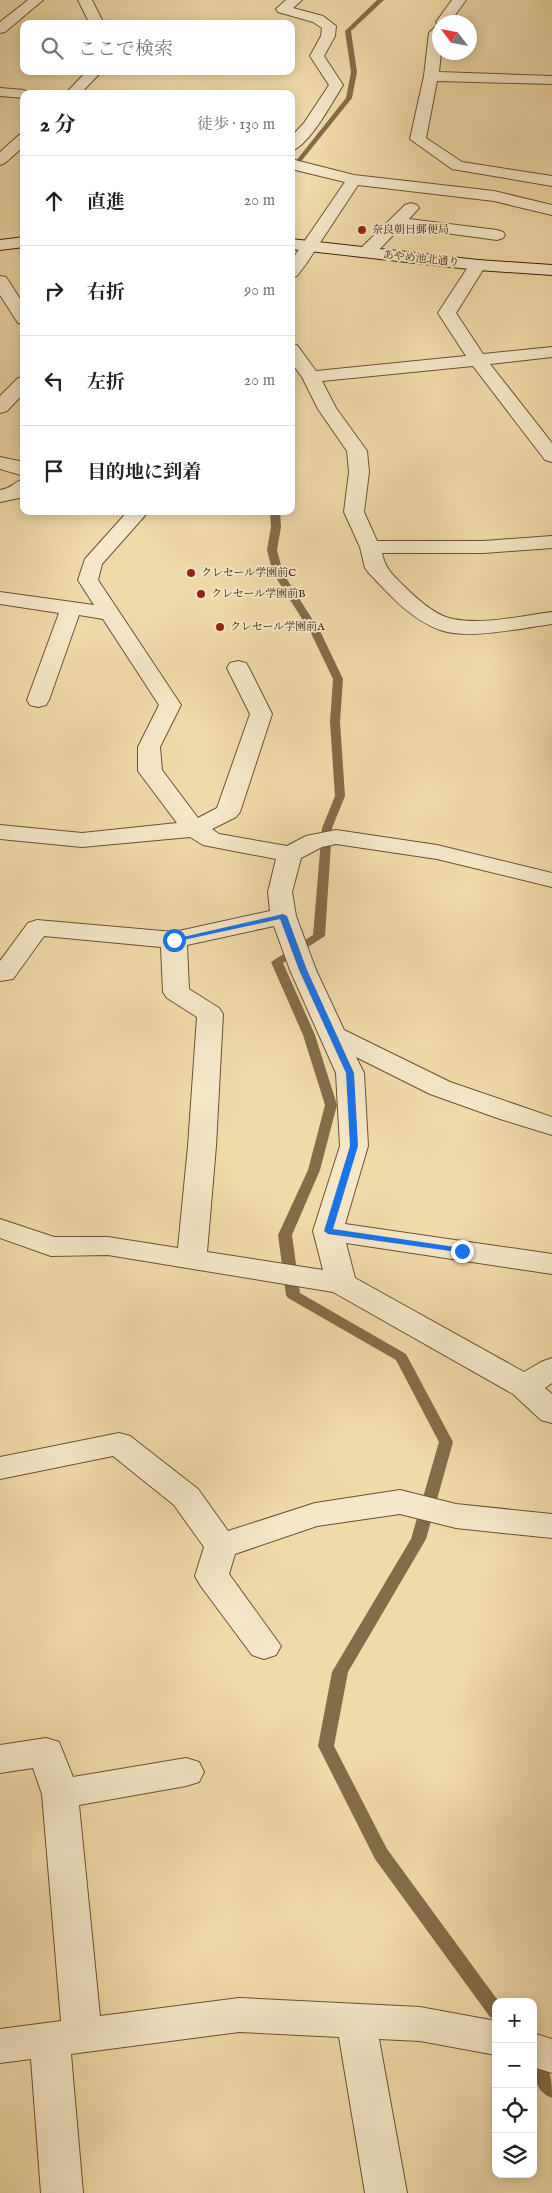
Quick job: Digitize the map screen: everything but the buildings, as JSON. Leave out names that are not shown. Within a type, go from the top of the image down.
[{"type":"street","points":[[0,29],[36,0]]},
{"type":"street","points":[[85,0],[95,20]]},
{"type":"street","points":[[295,0],[283,9],[318,19],[329,26],[328,36],[317,56],[336,86],[310,126],[295,142]]},
{"type":"street","points":[[448,15],[459,0]]},
{"type":"street","points":[[433,60],[432,76],[418,139],[457,166],[552,181]]},
{"type":"street","points":[[76,90],[91,75]]},
{"type":"street","points":[[432,76],[552,80]]},
{"type":"street","points":[[0,92],[20,94]]},
{"type":"street","points":[[0,160],[20,142]]},
{"type":"street","points":[[295,165],[354,180],[494,196],[552,210]]},
{"type":"street","points":[[295,267],[312,247],[333,210],[354,180]]},
{"type":"street","points":[[366,253],[429,189]]},
{"type":"street","points":[[398,222],[497,236]]},
{"type":"street","points":[[0,246],[20,243]]},
{"type":"street","name":"あやめ池北通り","points":[[295,245],[478,265],[552,270]]},
{"type":"street","points":[[478,265],[447,312],[477,359],[552,456]]},
{"type":"street","points":[[0,281],[20,313]]},
{"type":"street","points":[[311,377],[552,352]]},
{"type":"street","points":[[295,355],[311,377],[328,409],[357,451],[359,472],[354,512],[370,547],[375,568],[403,597],[425,614],[447,625],[480,627],[552,618]]},
{"type":"street","points":[[0,407],[20,386]]},
{"type":"street","points":[[0,463],[15,465],[20,468]]},
{"type":"street","points":[[0,496],[17,493],[20,490]]},
{"type":"street","points":[[135,515],[92,563],[88,580],[170,705],[149,747],[150,771],[194,829],[212,840],[290,854],[315,841],[336,837],[436,852],[552,880]]},
{"type":"street","points":[[370,547],[515,546],[552,542]]},
{"type":"street","points":[[0,598],[108,613]]},
{"type":"street","points":[[38,700],[71,608]]},
{"type":"street","points":[[0,832],[82,840],[194,829],[228,812],[260,714],[238,668]]},
{"type":"street","points":[[290,854],[280,892],[283,916],[303,970],[335,1036],[350,1073],[354,1146],[328,1231],[341,1283]]},
{"type":"street","points":[[0,973],[4,974],[37,928],[174,940],[283,916]]},
{"type":"street","points":[[174,940],[176,992],[210,1014],[202,1146],[192,1258]]},
{"type":"street","points":[[335,1036],[440,1088],[552,1126]]},
{"type":"street","points":[[0,1228],[51,1247],[108,1246],[341,1283],[524,1386],[552,1412]]},
{"type":"street","points":[[328,1231],[552,1264]]},
{"type":"street","points":[[524,1386],[552,1369]]},
{"type":"street","points":[[0,1468],[119,1444],[186,1497],[221,1546]]},
{"type":"street","points":[[221,1546],[315,1515],[400,1502],[456,1516],[552,1526]]},
{"type":"street","points":[[221,1546],[212,1576],[264,1646]]},
{"type":"street","points":[[0,1759],[46,1752],[60,1794],[66,2039],[62,2193]]},
{"type":"street","points":[[60,1794],[186,1772]]},
{"type":"street","points":[[0,2046],[66,2039],[239,2015],[420,2024],[492,2037]]},
{"type":"street","points":[[356,2021],[386,2193]]},
{"type":"street","points":[[537,2051],[552,2056]]},
{"type":"waterway","points":[[295,166],[349,98],[354,72],[348,31],[381,0]]},
{"type":"waterway","points":[[275,515],[276,527],[272,550],[278,573],[316,633],[338,679],[335,722],[340,796],[327,828],[319,936],[277,962],[309,1035],[331,1105],[314,1170],[285,1235],[293,1295],[401,1357],[446,1442],[418,1539],[340,1672],[326,1746],[381,1854],[492,2007]]},
{"type":"waterway","points":[[537,2069],[552,2090]]},
{"type":"place","name":"奈良朝日郵便局","points":[[362,230]]},
{"type":"place","name":"クレセール学園前C","points":[[191,573]]},
{"type":"place","name":"クレセール学園前B","points":[[201,594]]},
{"type":"place","name":"クレセール学園前A","points":[[220,627]]},
{"type":"route","points":[[174,940],[283,916],[303,970],[335,1036],[350,1073],[354,1146],[328,1231],[462,1251]]}]
